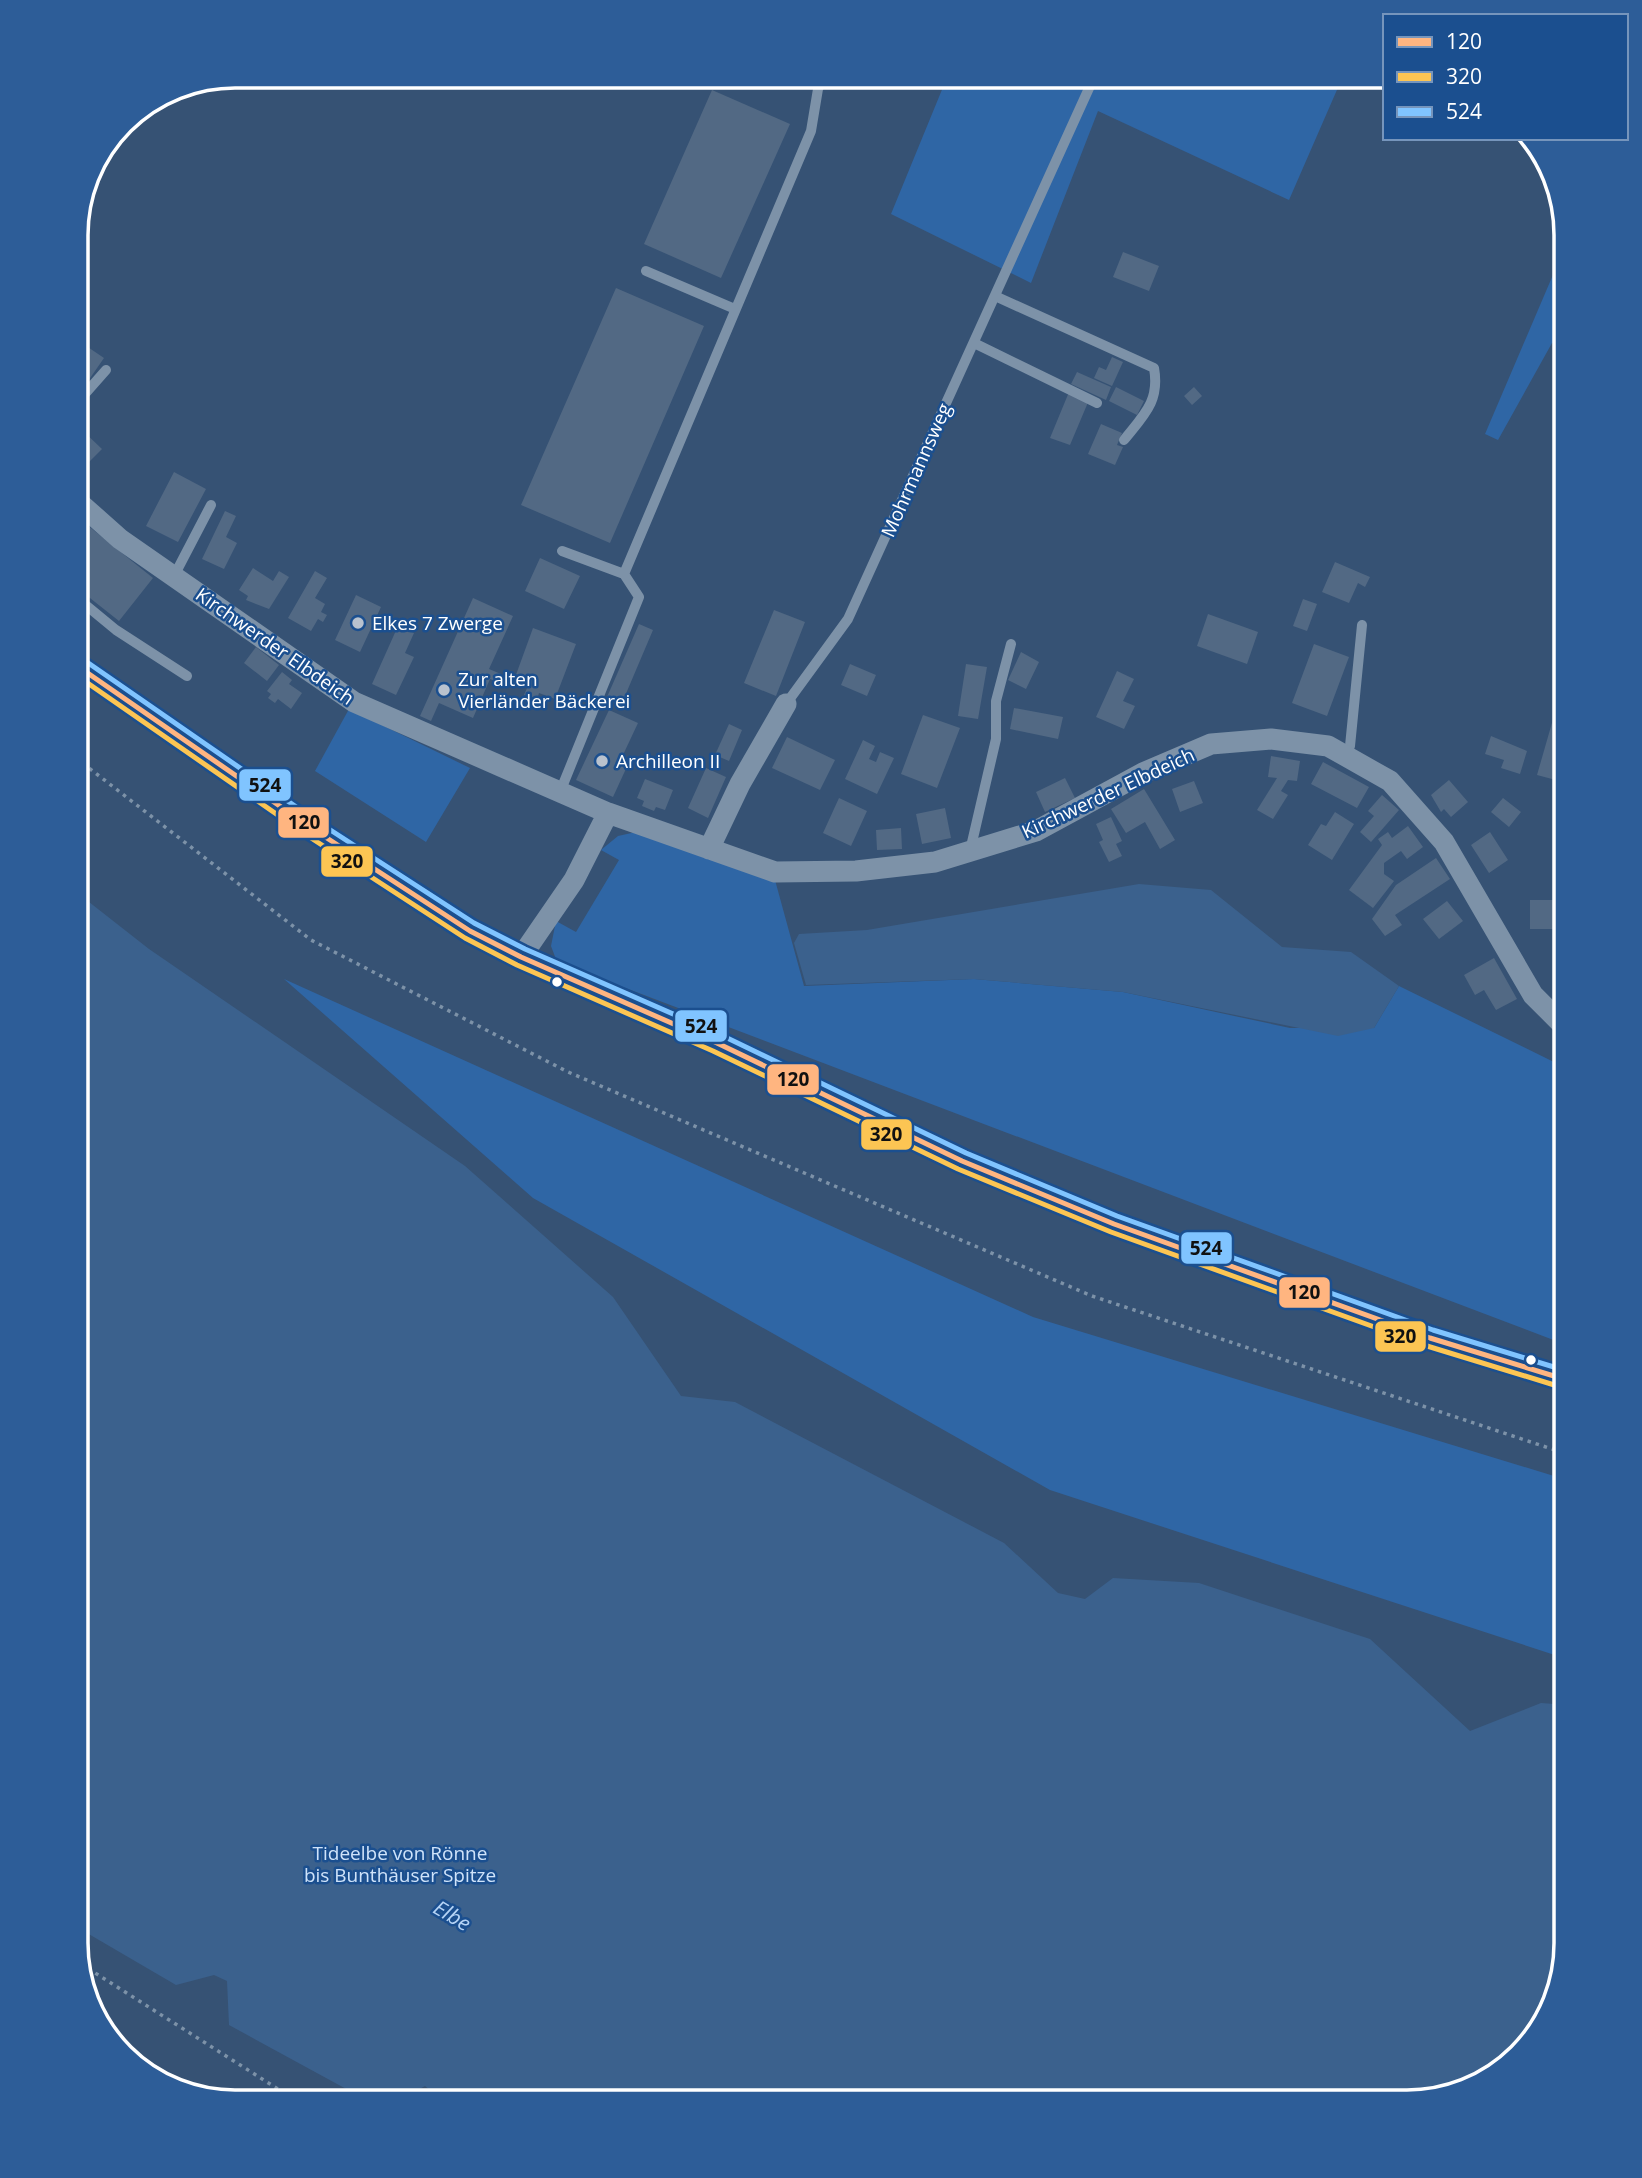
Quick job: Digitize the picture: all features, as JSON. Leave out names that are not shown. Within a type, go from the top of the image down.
[{"type":"street","name":"Kirchwerder Elbdeich","points":[[88,510],[120,539],[354,702],[608,813],[775,872],[882,868],[935,862],[1036,831],[1143,773],[1211,744],[1271,739],[1328,746],[1390,781],[1444,842],[1533,995],[1554,1016]]},
{"type":"street","points":[[88,673],[313,829],[470,931],[521,957],[717,1043],[962,1161],[1114,1224],[1417,1333],[1554,1377]]},
{"type":"street","name":"Mohrmannsweg","points":[[709,849],[740,784],[786,704]]},
{"type":"street","points":[[521,957],[574,880],[608,813]]},
{"type":"lane","points":[[624,574],[811,131],[818,88]]},
{"type":"lane","name":"Mohrmannsweg","points":[[786,704],[848,619],[1090,88]]},
{"type":"lane","points":[[646,271],[734,309]]},
{"type":"lane","points":[[995,296],[1154,368],[1157,385],[1150,407],[1124,440]]},
{"type":"lane","points":[[974,343],[1097,403]]},
{"type":"lane","points":[[88,391],[106,370]]},
{"type":"lane","points":[[174,576],[211,505]]},
{"type":"lane","points":[[560,792],[639,597],[624,574],[562,551]]},
{"type":"lane","points":[[88,607],[116,630],[187,676]]},
{"type":"lane","points":[[1344,755],[1350,746],[1362,625]]},
{"type":"lane","points":[[970,851],[996,739],[996,701],[1011,644]]},
{"type":"path","points":[[88,768],[311,940],[568,1072],[1092,1296],[1554,1450]]},
{"type":"path","points":[[90,1970],[280,2090]]},
{"type":"shaded area","points":[[943,88],[1338,88],[1289,200],[1098,111],[1031,283],[891,214]]},
{"type":"shaded area","points":[[1554,272],[1554,343],[1498,440],[1485,434]]},
{"type":"shaded area","points":[[349,709],[470,768],[426,842],[315,771]]},
{"type":"shaded area","points":[[636,832],[775,880],[804,986],[974,979],[1123,992],[1290,1028],[1374,1028],[1399,986],[1554,1062],[1554,1340],[557,962],[551,946],[556,921],[576,932],[619,860],[601,850],[618,836]]},
{"type":"shaded area","points":[[284,979],[1033,1317],[1554,1476],[1554,1655],[1050,1490],[533,1198]]},
{"type":"water","points":[[1139,884],[1211,890],[1282,947],[1351,952],[1399,986],[1374,1028],[1338,1036],[1123,992],[974,979],[806,985],[794,943],[799,934],[867,930]]},
{"type":"water","name":"Elbe","points":[[88,901],[149,949],[465,1166],[613,1297],[681,1396],[735,1402],[1004,1543],[1058,1593],[1085,1599],[1113,1578],[1199,1583],[1370,1639],[1470,1731],[1541,1703],[1554,1704],[1554,1944],[1550,1982],[1535,2017],[1512,2048],[1473,2075],[1436,2088],[430,2090],[425,2086],[418,2090],[348,2090],[229,2025],[227,1981],[214,1975],[176,1985],[87,1933]]},
{"type":"building","points":[[712,90],[790,124],[721,278],[644,244]]},
{"type":"building","points":[[1123,252],[1159,266],[1149,291],[1113,277]]},
{"type":"building","points":[[616,288],[704,326],[610,543],[521,505]]},
{"type":"building","points":[[88,347],[104,358],[88,381]]},
{"type":"building","points":[[1112,357],[1123,362],[1112,386],[1094,378],[1099,367],[1106,370]]},
{"type":"building","points":[[1077,372],[1111,387],[1106,400],[1071,384]]},
{"type":"building","points":[[1116,387],[1144,401],[1137,415],[1109,401]]},
{"type":"building","points":[[1194,387],[1202,396],[1192,405],[1184,396]]},
{"type":"building","points":[[1069,392],[1089,400],[1070,445],[1050,438]]},
{"type":"building","points":[[1101,424],[1122,433],[1117,445],[1123,447],[1115,465],[1088,454]]},
{"type":"building","points":[[88,436],[102,449],[88,463]]},
{"type":"building","points":[[174,472],[206,489],[178,542],[146,526]]},
{"type":"building","points":[[225,511],[236,516],[226,537],[237,543],[224,569],[202,559]]},
{"type":"building","points":[[88,526],[153,578],[119,621],[88,596]]},
{"type":"building","points":[[540,558],[580,576],[564,609],[525,591]]},
{"type":"building","points":[[1335,562],[1370,577],[1365,587],[1358,583],[1349,603],[1322,592]]},
{"type":"building","points":[[253,568],[273,581],[279,571],[289,577],[269,609],[246,600],[248,596],[239,590]]},
{"type":"building","points":[[315,571],[327,578],[315,598],[325,604],[321,612],[327,615],[323,622],[318,619],[311,631],[288,618]]},
{"type":"building","name":"Elkes 7 Zwerge","points":[[356,595],[381,607],[360,652],[335,640]]},
{"type":"building","points":[[473,598],[513,616],[489,669],[501,674],[497,682],[490,679],[473,718],[439,703],[431,721],[420,716]]},
{"type":"building","points":[[1303,599],[1317,604],[1307,631],[1293,626]]},
{"type":"building","points":[[774,610],[805,622],[776,696],[744,683]]},
{"type":"building","points":[[1208,614],[1258,632],[1247,664],[1197,646]]},
{"type":"building","points":[[639,624],[653,630],[622,703],[607,697]]},
{"type":"building","points":[[398,626],[414,633],[405,653],[414,657],[396,695],[372,684]]},
{"type":"building","points":[[533,628],[576,644],[555,699],[539,693],[537,700],[524,695],[527,688],[513,683]]},
{"type":"building","points":[[1314,644],[1349,657],[1327,716],[1292,703]]},
{"type":"building","points":[[256,647],[279,665],[267,681],[244,663]]},
{"type":"building","points":[[1021,652],[1039,662],[1026,689],[1008,680]]},
{"type":"building","points":[[850,664],[876,675],[867,696],[841,685]]},
{"type":"building","points":[[966,664],[987,667],[978,719],[958,716]]},
{"type":"building","points":[[1117,671],[1134,679],[1123,701],[1135,706],[1124,729],[1096,717]]},
{"type":"building","points":[[282,672],[292,680],[289,684],[302,693],[291,709],[278,699],[275,703],[268,698],[271,694],[267,691]]},
{"type":"building","points":[[1014,708],[1063,717],[1058,739],[1010,729]]},
{"type":"building","points":[[609,710],[638,723],[622,757],[630,760],[613,797],[576,780]]},
{"type":"building","points":[[923,715],[960,728],[937,788],[901,774]]},
{"type":"building","points":[[1554,716],[1554,780],[1537,775]]},
{"type":"building","points":[[729,724],[742,730],[729,761],[715,755]]},
{"type":"building","points":[[1491,736],[1527,751],[1520,774],[1501,768],[1504,760],[1485,754]]},
{"type":"building","points":[[787,737],[835,760],[820,790],[772,768]]},
{"type":"building","points":[[863,740],[875,746],[869,759],[876,762],[880,752],[894,758],[877,794],[845,779]]},
{"type":"building","points":[[1271,756],[1300,761],[1297,781],[1288,780],[1281,791],[1288,795],[1273,819],[1257,810],[1277,778],[1268,777]]},
{"type":"building","points":[[1323,762],[1369,787],[1357,808],[1311,784]]},
{"type":"building","points":[[706,768],[726,777],[708,818],[688,808]]},
{"type":"building","points":[[1065,778],[1075,798],[1045,812],[1036,792]]},
{"type":"building","points":[[645,779],[673,790],[665,810],[656,807],[654,811],[642,806],[644,801],[637,798]]},
{"type":"building","points":[[1449,780],[1468,802],[1451,817],[1444,809],[1441,812],[1431,795]]},
{"type":"building","points":[[1194,781],[1203,803],[1180,812],[1172,789]]},
{"type":"building","points":[[1144,789],[1175,840],[1160,849],[1145,822],[1126,833],[1111,809]]},
{"type":"building","points":[[1382,795],[1399,810],[1371,842],[1360,832],[1374,816],[1368,811]]},
{"type":"building","points":[[839,798],[867,811],[851,846],[823,833]]},
{"type":"building","points":[[1503,798],[1521,812],[1509,827],[1491,812]]},
{"type":"building","points":[[945,808],[951,838],[922,844],[916,814]]},
{"type":"building","points":[[1335,812],[1354,824],[1332,860],[1308,845],[1321,824],[1326,826]]},
{"type":"building","points":[[1111,817],[1122,841],[1116,844],[1122,856],[1109,862],[1099,842],[1103,840],[1096,824]]},
{"type":"building","points":[[1408,826],[1423,847],[1407,859],[1401,851],[1384,863],[1384,874],[1394,881],[1373,908],[1349,890],[1382,845],[1378,839],[1388,832],[1392,838]]},
{"type":"building","points":[[901,828],[902,849],[877,850],[876,830]]},
{"type":"building","points":[[1490,832],[1508,860],[1489,873],[1471,845]]},
{"type":"building","points":[[1436,858],[1450,879],[1395,915],[1402,925],[1385,936],[1372,919],[1396,885]]},
{"type":"building","points":[[1530,900],[1554,900],[1554,929],[1530,929]]},
{"type":"building","points":[[1447,901],[1463,921],[1439,939],[1423,919]]},
{"type":"building","points":[[1494,958],[1517,999],[1496,1010],[1484,990],[1475,995],[1464,975]]},
{"type":"transit line","name":"524","points":[[88,663],[318,822],[474,923],[525,949],[721,1035],[966,1153],[1117,1216],[1433,1330],[1554,1367]]},
{"type":"transit line","name":"120","points":[[88,673],[313,829],[470,931],[521,957],[717,1043],[962,1161],[1114,1224],[1430,1338],[1554,1376]]},
{"type":"transit line","name":"320","points":[[88,683],[308,836],[465,938],[517,965],[713,1051],[958,1169],[1111,1232],[1427,1346],[1554,1385]]},
{"type":"place","name":"Elkes 7 Zwerge","points":[[358,623]]},
{"type":"place","name":"Zur alten Vierländer Bäckerei","points":[[444,690]]},
{"type":"place","name":"Archilleon II","points":[[602,761]]},
{"type":"park label","name":"Tideelbe von Rönne bis Bunthäuser Spitze","points":[[400,1864]]}]
